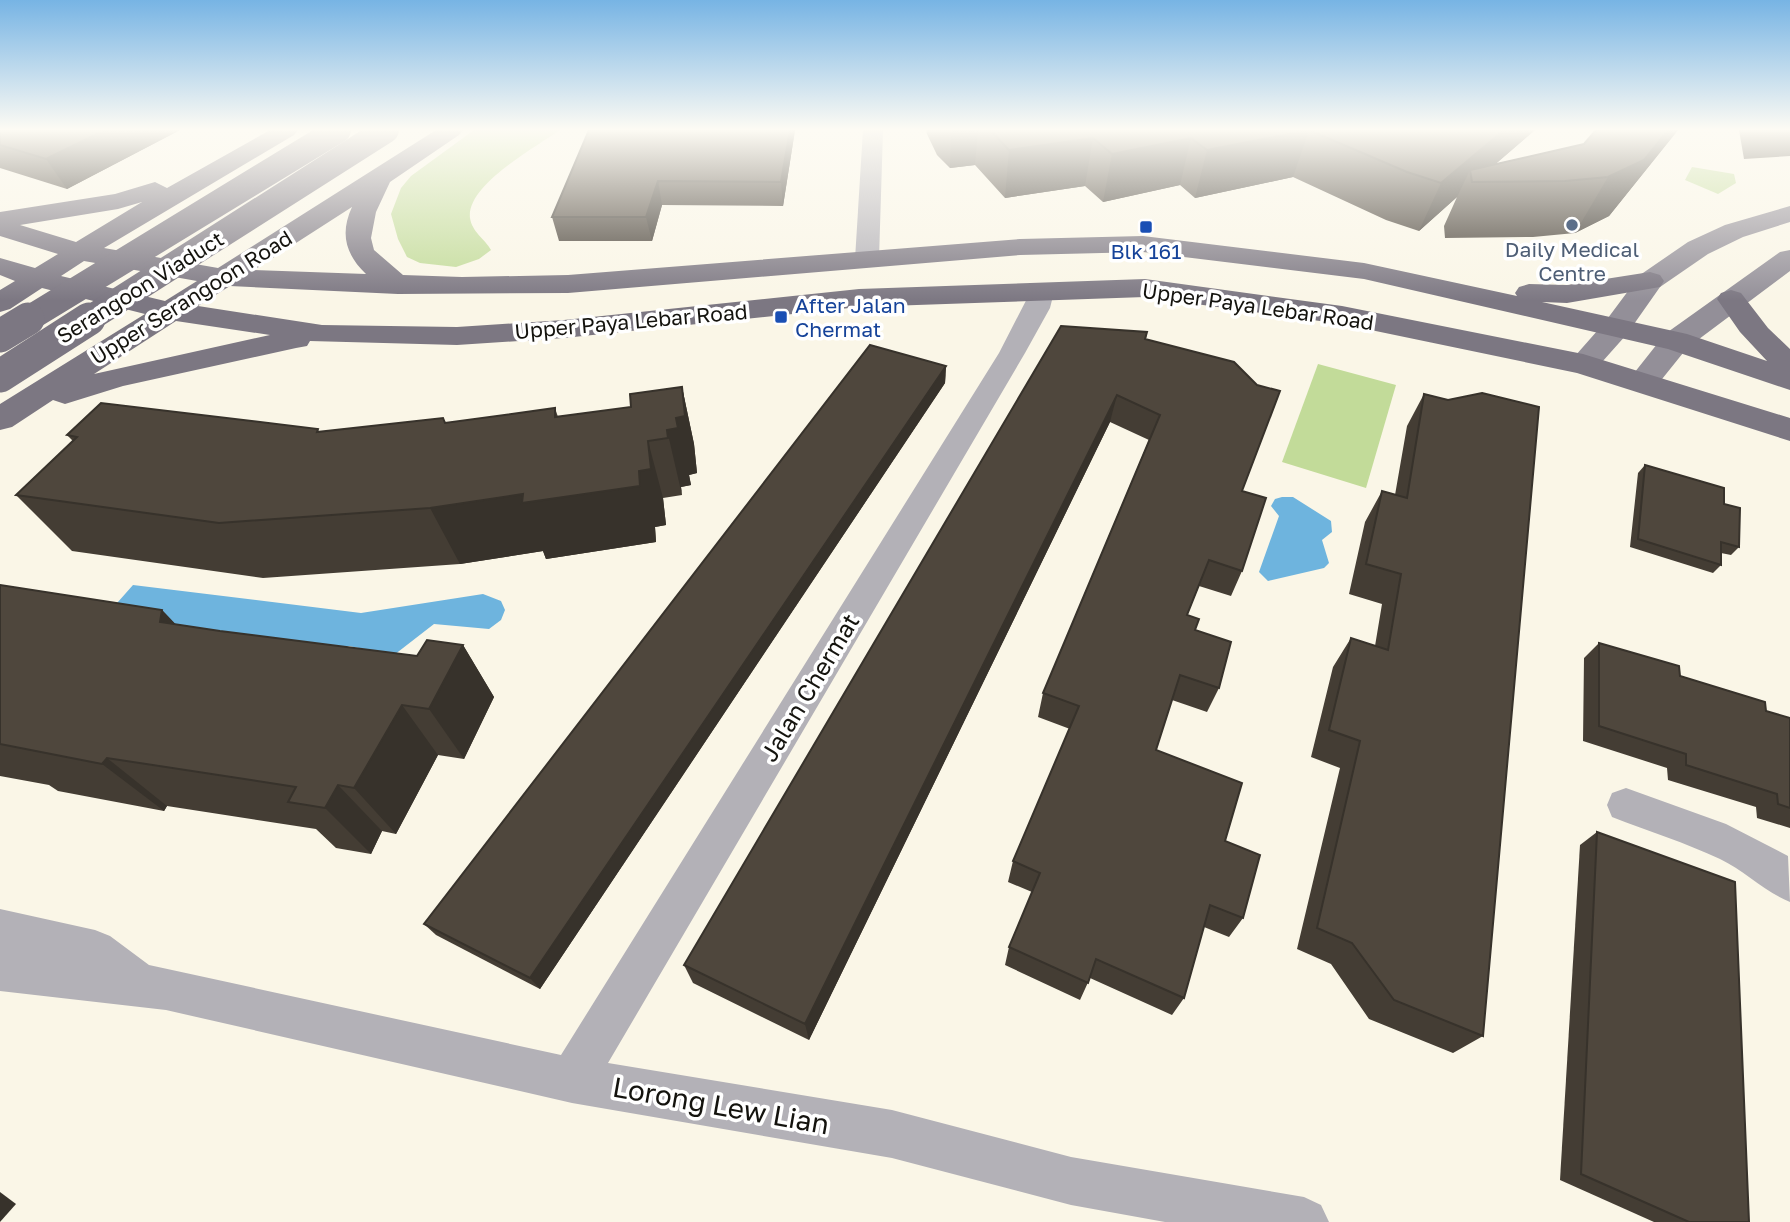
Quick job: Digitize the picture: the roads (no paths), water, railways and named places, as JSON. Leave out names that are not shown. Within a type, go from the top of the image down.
[{"type":"main road","points":[[0,220],[118,201],[160,187]]},
{"type":"main road","points":[[0,303],[186,187]]},
{"type":"main road","name":"Serangoon Viaduct","points":[[0,336],[244,187]]},
{"type":"main road","name":"Serangoon Viaduct","points":[[0,376],[297,187]]},
{"type":"main road","name":"Upper Serangoon Road","points":[[0,421],[365,187]]},
{"type":"main road","points":[[374,187],[363,208],[357,241],[362,257],[398,285]]},
{"type":"main road","points":[[1583,364],[1616,328],[1650,281],[1699,248],[1734,231],[1790,214]]},
{"type":"main road","name":"Upper Paya Lebar Road","points":[[0,227],[80,252],[222,277],[398,285],[568,284],[1020,247],[1143,244],[1364,271],[1676,341],[1790,380]]},
{"type":"main road","points":[[1643,382],[1676,341],[1790,258]]},
{"type":"main road","name":"Upper Paya Lebar Road","points":[[0,266],[38,279],[170,311],[322,334],[471,335],[577,328],[859,298],[1146,288],[1342,315],[1583,364],[1790,430]]},
{"type":"main road","points":[[1364,271],[1482,289],[1529,293],[1567,294],[1650,281]]},
{"type":"main road","points":[[1731,299],[1751,328],[1771,350],[1790,365]]},
{"type":"main road","points":[[0,421],[116,377],[322,334]]},
{"type":"street","points":[[867,259],[870,187]]},
{"type":"street","name":"Jalan Chermat","points":[[572,1080],[1012,353],[1037,308],[1042,292]]},
{"type":"street","points":[[1626,805],[1731,847],[1776,870],[1790,883]]},
{"type":"street","name":"Lorong Lew Lian","points":[[0,930],[94,951],[139,983]]},
{"type":"street","name":"Lorong Lew Lian","points":[[0,970],[139,983],[572,1080],[892,1134],[1071,1181],[1304,1222]]},
{"type":"water","points":[[1293,497],[1331,521],[1332,532],[1322,540],[1329,563],[1324,568],[1268,581],[1259,572],[1279,516],[1271,506],[1275,499]]},
{"type":"water","points":[[133,585],[361,613],[483,594],[501,601],[505,610],[501,620],[489,629],[434,624],[394,655],[349,646],[312,660],[94,629]]},
{"type":"place","name":"Daily Medical Centre","points":[[1572,225]]},
{"type":"place","name":"Blk 161","points":[[1146,227]]},
{"type":"place","name":"After Jalan Chermat","points":[[781,317]]}]
